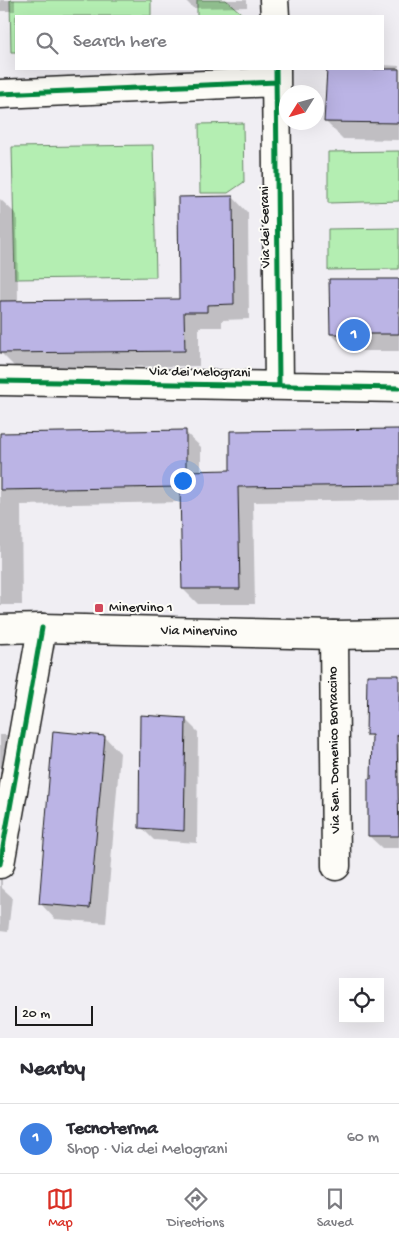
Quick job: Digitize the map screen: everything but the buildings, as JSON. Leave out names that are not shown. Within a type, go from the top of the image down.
[{"type":"street","points":[[274,0],[275,15]]},
{"type":"street","points":[[0,94],[276,76]]},
{"type":"street","name":"Via dei Gerani","points":[[276,76],[279,386]]},
{"type":"street","name":"Via dei Melograni","points":[[0,381],[399,388]]},
{"type":"street","points":[[0,864],[42,628]]},
{"type":"street","name":"Via Minervino","points":[[0,629],[42,628],[334,635],[399,634]]},
{"type":"street","name":"Via Sen. Domenico Borraccino","points":[[334,635],[336,866]]},
{"type":"green space","points":[[10,0],[151,0],[151,15],[15,15],[15,52],[11,52]]},
{"type":"green space","points":[[197,0],[226,0],[242,15],[197,15]]},
{"type":"green space","points":[[243,123],[244,182],[228,193],[200,193],[199,124]]},
{"type":"green space","points":[[153,145],[156,277],[15,279],[12,147]]},
{"type":"green space","points":[[399,151],[399,201],[328,203],[328,152]]},
{"type":"green space","points":[[399,228],[399,269],[328,270],[328,229]]},
{"type":"cycle path","points":[[276,70],[279,386]]},
{"type":"cycle path","points":[[0,94],[276,82]]},
{"type":"cycle path","points":[[0,381],[399,388]]},
{"type":"cycle path","points":[[0,864],[42,628]]},
{"type":"place","name":"Tecnoterma","points":[[354,335]]},
{"type":"place","name":"Minervino 1","points":[[99,608]]}]
